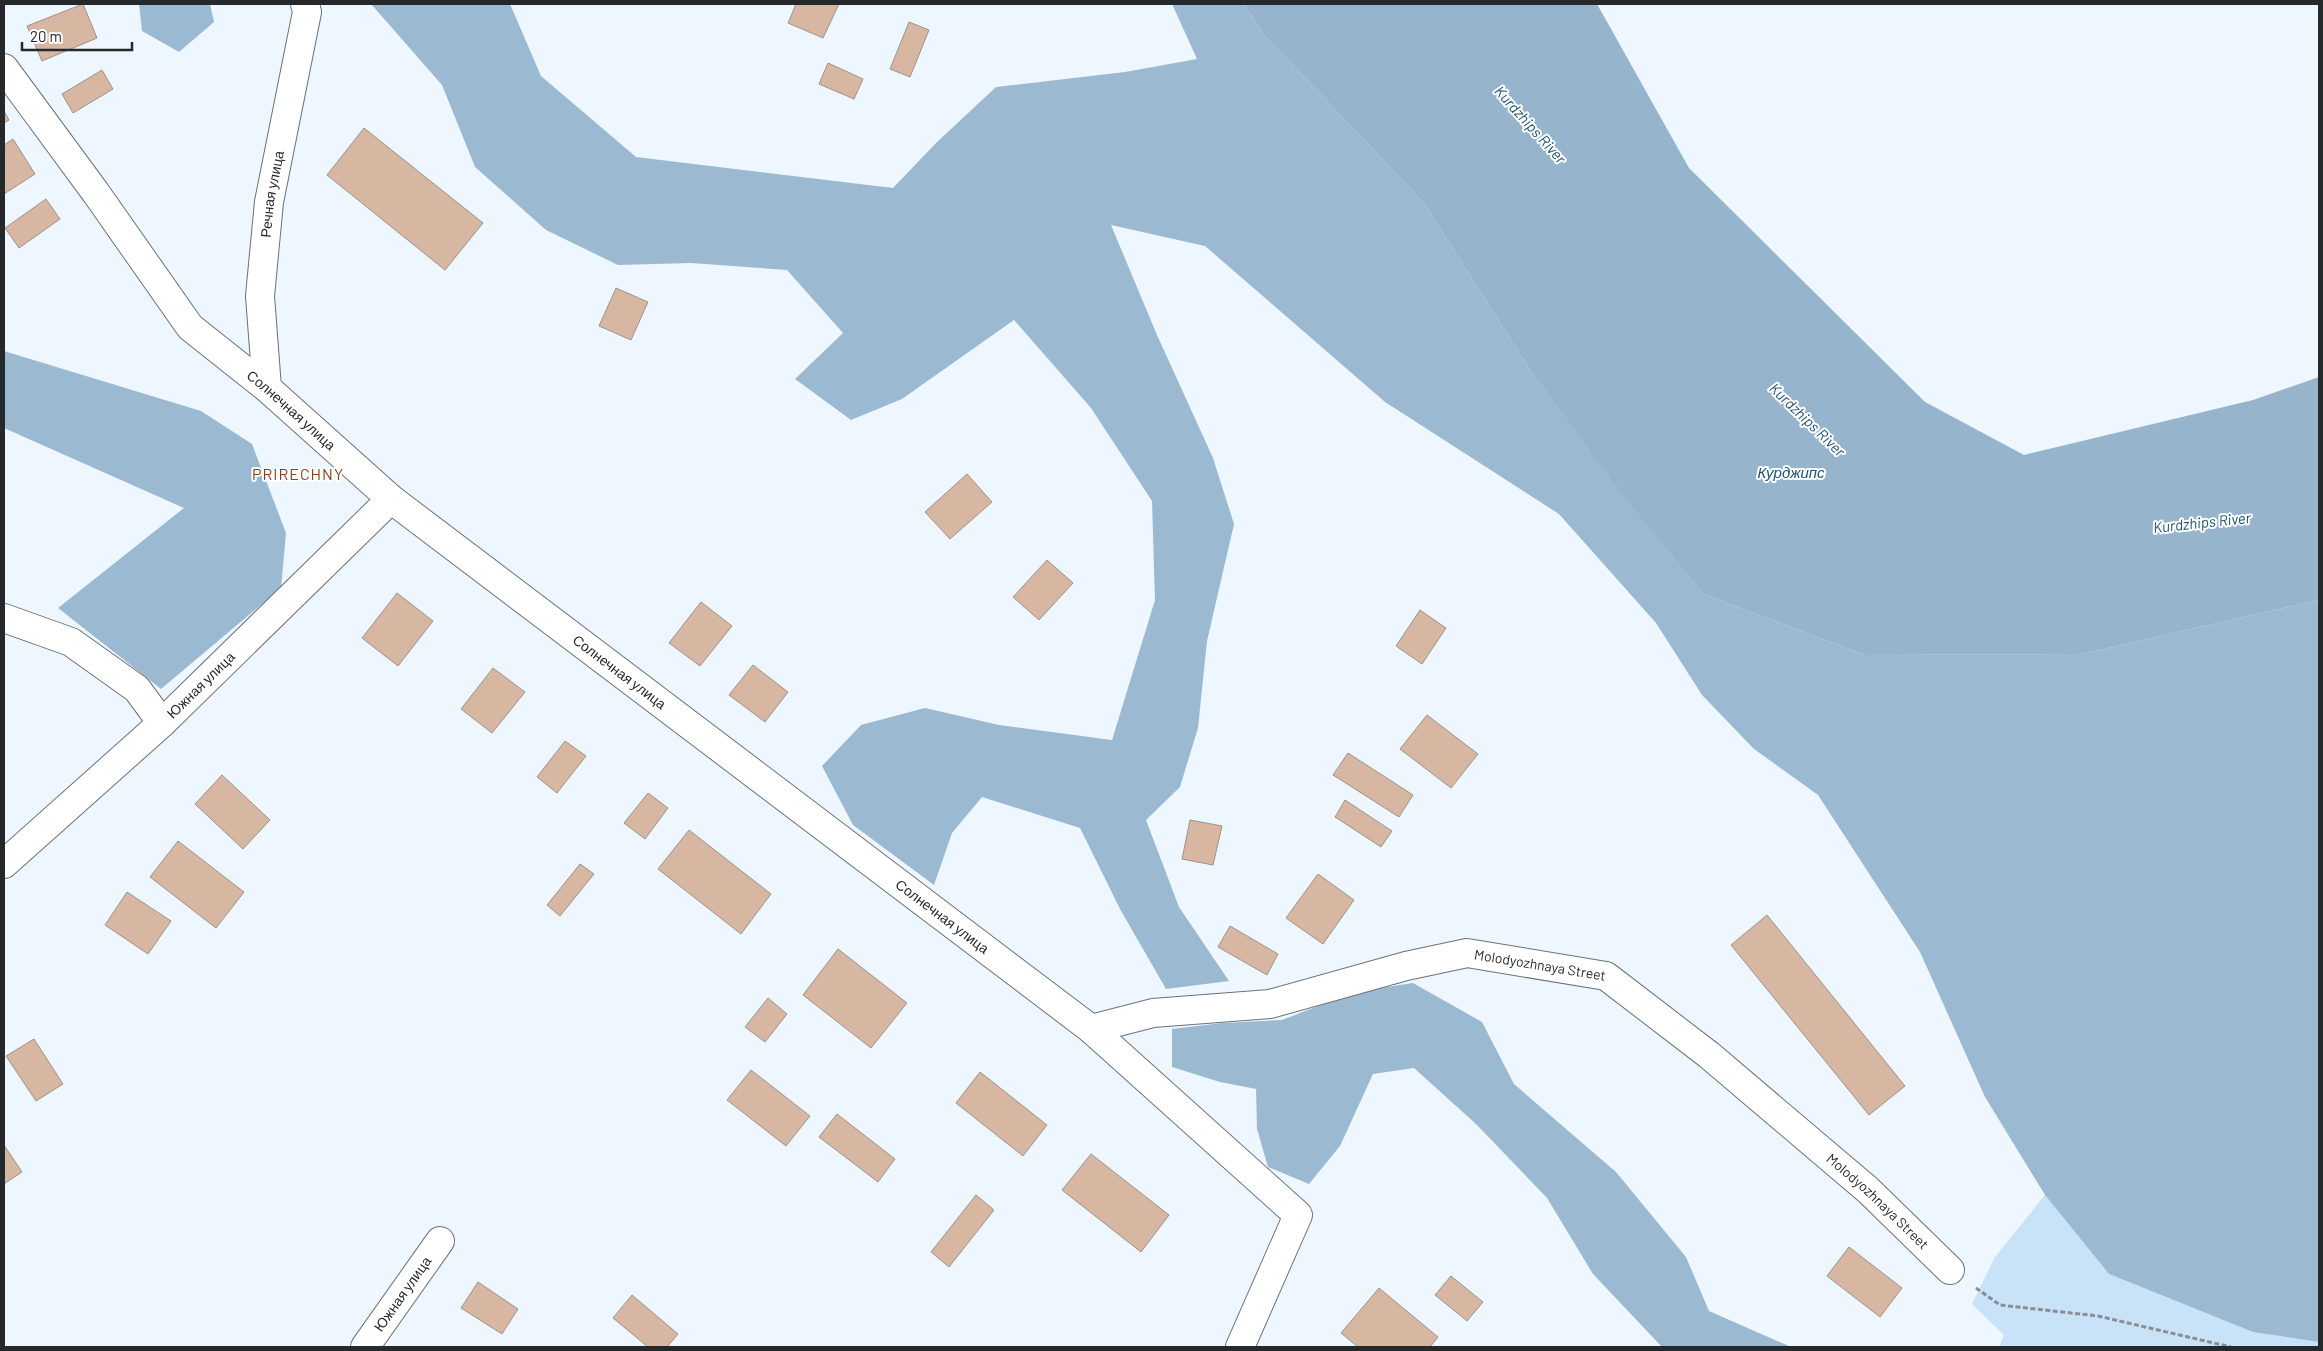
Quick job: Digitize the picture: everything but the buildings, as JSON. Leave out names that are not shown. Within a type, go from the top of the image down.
[{"type":"street","name":"Речная улица","points":[[267,388],[260,296],[269,202],[307,12],[305,4]]},
{"type":"street","name":"Солнечная улица","points":[[4,68],[96,193],[190,327],[267,388],[390,499],[1091,1029],[1298,1215],[1240,1347]]},
{"type":"street","name":"Южная улица","points":[[4,864],[162,723],[390,499]]},
{"type":"street","points":[[4,618],[71,642],[137,689],[162,723]]},
{"type":"street","name":"Molodyozhnaya Street","points":[[1091,1029],[1153,1013],[1270,1004],[1406,966],[1466,953],[1606,976],[1709,1055],[1861,1183],[1950,1270]]},
{"type":"street","name":"Южная улица","points":[[365,1347],[440,1241]]},
{"type":"path","points":[[1950,1270],[2000,1305],[2098,1316],[2231,1347]]},
{"type":"shaded area","points":[[139,4],[210,4],[214,22],[179,52],[142,31]]},
{"type":"shaded area","points":[[371,4],[510,4],[541,76],[636,157],[893,188],[936,143],[996,87],[1125,72],[1197,59],[1172,4],[1244,4],[1265,36],[1423,202],[1530,370],[1621,492],[1703,594],[1865,655],[2082,654],[2319,600],[2319,1342],[2253,1332],[2109,1274],[2045,1195],[1985,1097],[1920,952],[1818,795],[1754,749],[1702,695],[1656,623],[1559,514],[1385,402],[1205,246],[1111,225],[1157,335],[1213,458],[1234,524],[1207,641],[1198,728],[1180,787],[1146,820],[1179,907],[1229,981],[1166,989],[1120,909],[1080,828],[982,797],[952,833],[934,885],[853,825],[822,766],[861,725],[925,708],[999,725],[1112,740],[1155,600],[1152,501],[1091,408],[1014,320],[902,399],[851,420],[795,379],[843,333],[787,270],[691,263],[618,265],[546,230],[475,167],[442,85]]},
{"type":"shaded area","points":[[4,351],[201,411],[252,444],[286,533],[281,588],[161,689],[58,608],[184,508],[4,428]]},
{"type":"shaded area","points":[[1413,983],[1482,1022],[1514,1084],[1616,1172],[1686,1257],[1709,1311],[1791,1347],[1662,1347],[1593,1274],[1547,1198],[1476,1124],[1414,1068],[1373,1074],[1340,1146],[1309,1184],[1268,1167],[1257,1129],[1256,1089],[1220,1082],[1172,1067],[1172,1029],[1222,1023],[1282,1020],[1354,992]]},
{"type":"shaded area","points":[[2045,1195],[2109,1274],[2253,1332],[2319,1342],[2319,1347],[1999,1347],[2004,1335],[1972,1304],[1995,1257]]},
{"type":"water","name":"Курджипс","points":[[1244,4],[1597,4],[1689,168],[1925,402],[2024,455],[2253,400],[2319,377],[2319,600],[2082,654],[1865,655],[1703,594],[1621,493],[1530,370],[1423,202],[1265,36]]},
{"type":"district","name":"PRIRECHNY","points":[[298,474]]},
{"type":"water label","name":"Kurdzhips River","points":[[1530,125]]},
{"type":"water label","name":"Kurdzhips River","points":[[1807,420]]},
{"type":"water label","name":"Kurdzhips River","points":[[2202,523]]}]
